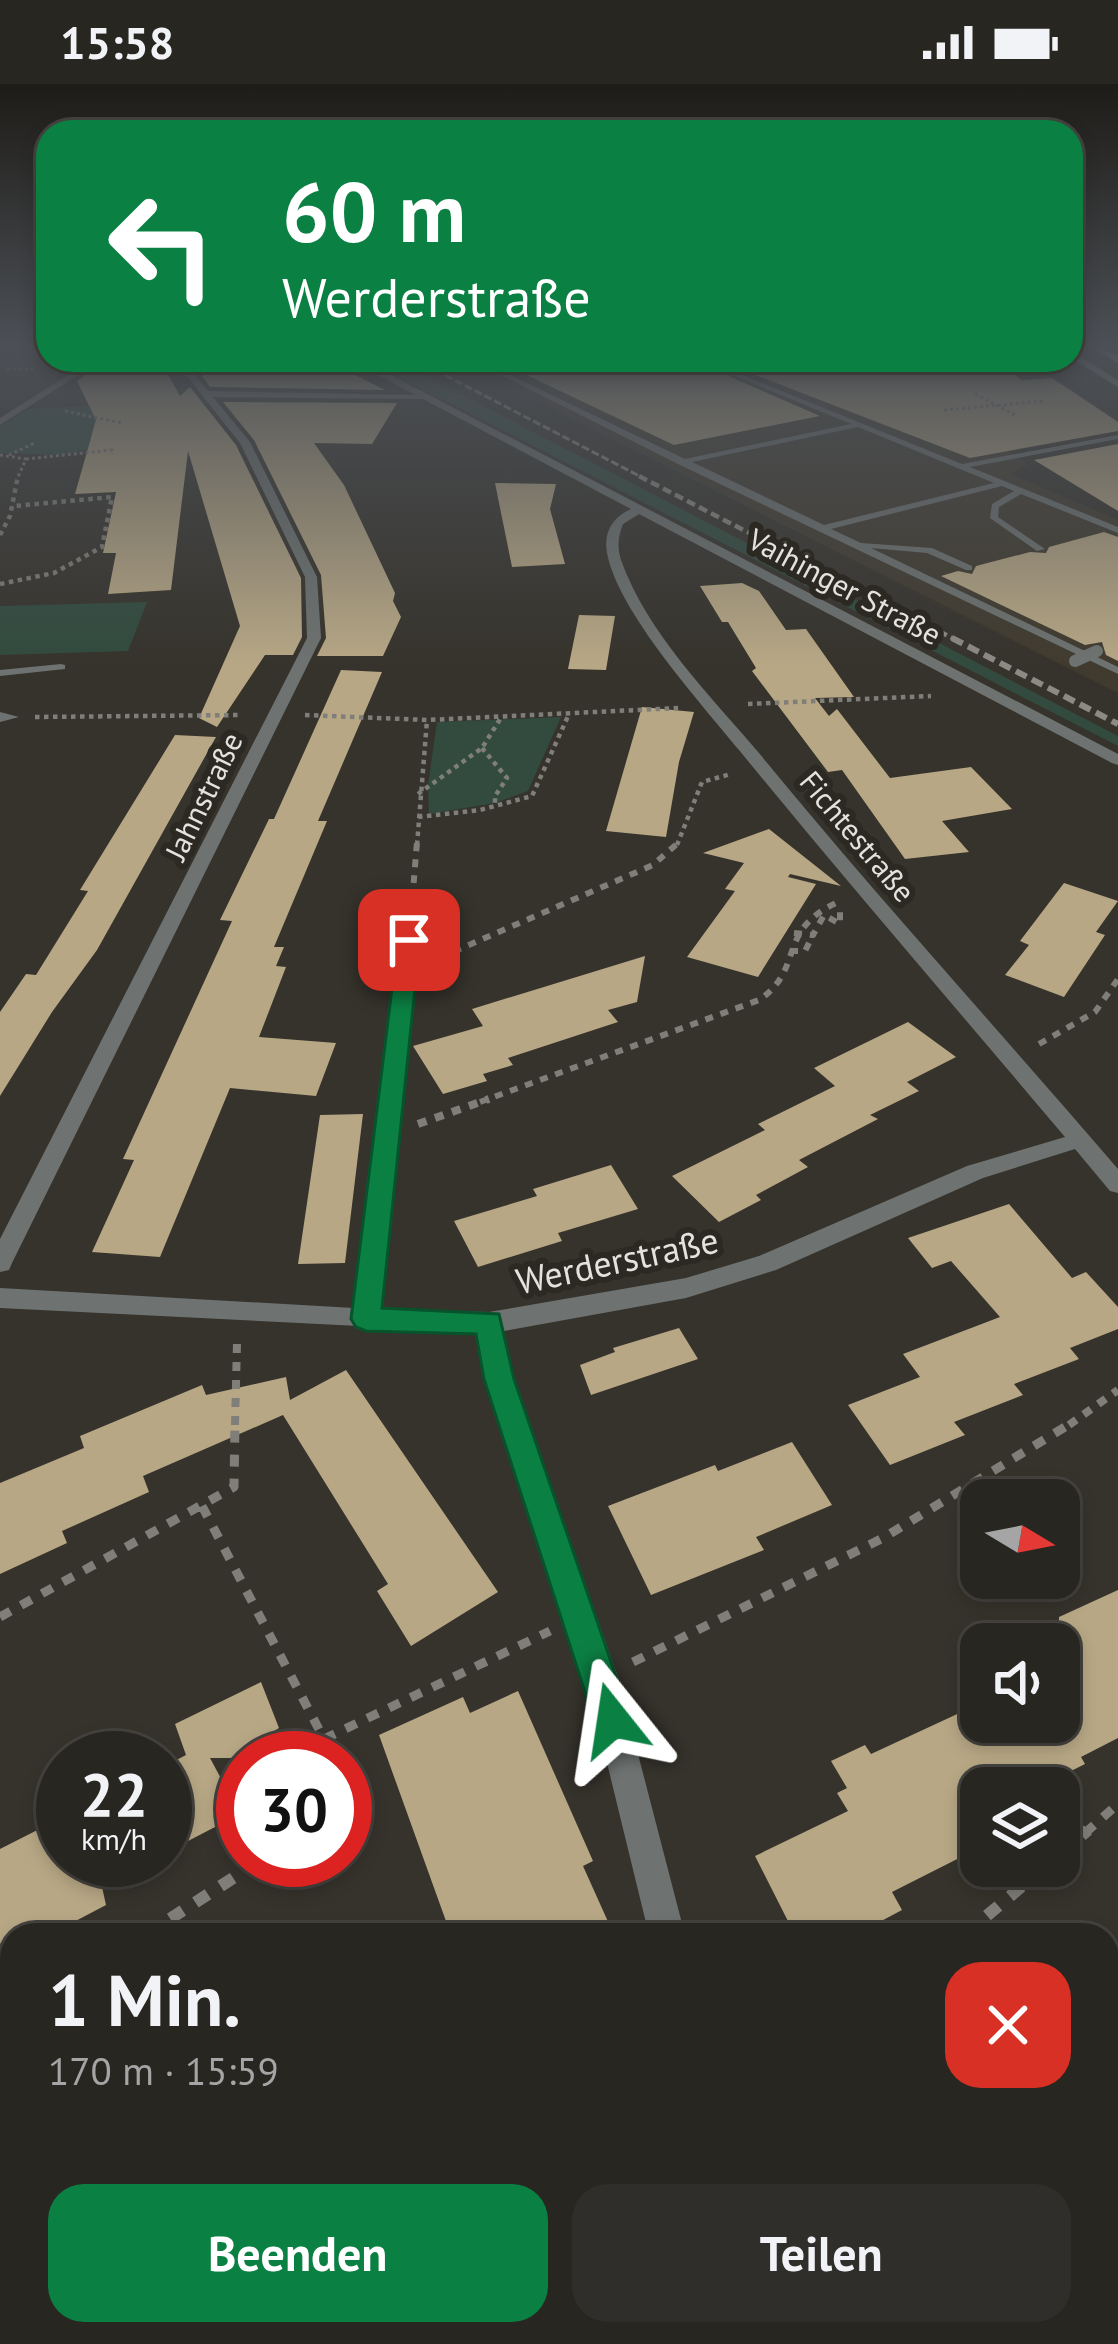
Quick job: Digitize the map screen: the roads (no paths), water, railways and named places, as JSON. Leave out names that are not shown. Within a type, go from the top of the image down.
[{"type":"street","name":"Jahnstraße","points":[[0,1263],[314,638],[311,577],[251,453]]},
{"type":"street","name":"Vaihinger Straße","points":[[530,453],[1118,760]]},
{"type":"street","name":"Fichtestraße","points":[[640,509],[615,527],[613,555],[642,608],[712,706],[867,897],[1118,1185]]},
{"type":"street","points":[[366,1319],[408,950]]},
{"type":"street","name":"Werderstraße","points":[[0,1298],[489,1322],[686,1288],[826,1240],[975,1172],[1080,1140]]},
{"type":"street","points":[[489,1322],[499,1379],[582,1617],[665,1923]]},
{"type":"lane","points":[[664,453],[1118,671]]},
{"type":"lane","points":[[681,462],[722,453]]},
{"type":"lane","points":[[932,453],[1118,530]]},
{"type":"lane","points":[[963,466],[1021,453]]},
{"type":"lane","points":[[824,528],[1003,483]]},
{"type":"lane","points":[[1020,490],[995,506],[994,518],[1040,549]]},
{"type":"lane","points":[[852,543],[929,550],[969,568]]},
{"type":"lane","points":[[1097,651],[1076,661],[1118,682]]},
{"type":"lane","points":[[0,673],[61,667]]},
{"type":"railway","points":[[596,453],[645,479]]},
{"type":"railway","points":[[639,476],[958,641]]},
{"type":"railway","points":[[952,638],[1118,724]]}]
